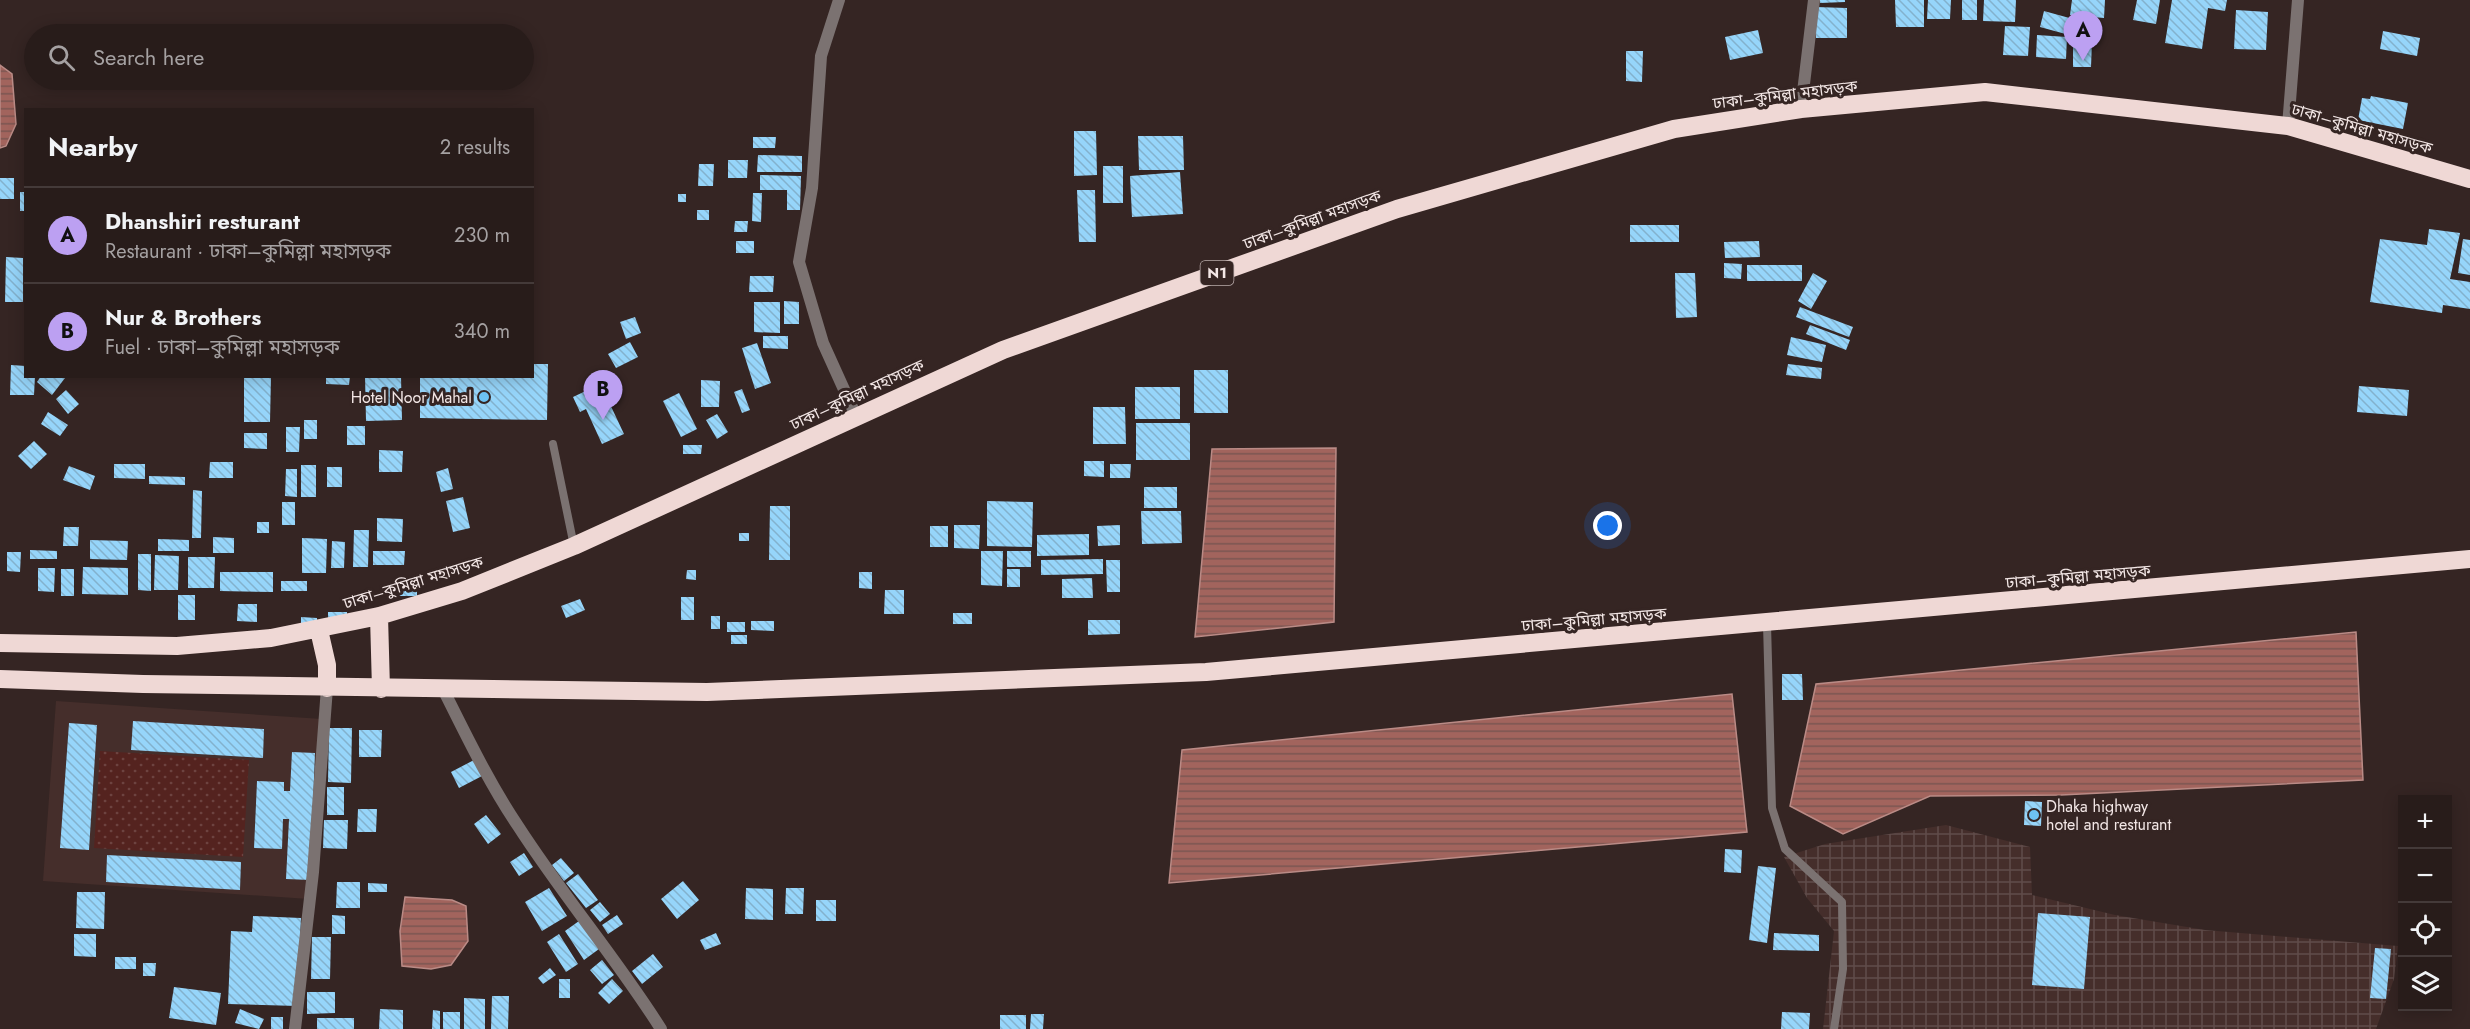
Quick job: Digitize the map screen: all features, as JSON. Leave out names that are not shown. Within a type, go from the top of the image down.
[{"type":"highway","name":"ঢাকা–কুমিল্লা মহাসড়ক","points":[[0,643],[177,646],[271,638],[379,616],[462,591],[574,546],[1004,350],[1397,209],[1674,129],[1801,109],[1985,92],[2288,126],[2470,179]]},
{"type":"highway","name":"ঢাকা–কুমিল্লা মহাসড়ক","points":[[0,679],[381,689],[707,692],[1206,672],[1767,624],[2470,559]]},
{"type":"highway","points":[[379,616],[381,689]]},
{"type":"highway","points":[[319,630],[327,665],[327,688]]},
{"type":"street","points":[[839,0],[821,56],[812,188],[799,262],[823,343],[856,416]]},
{"type":"street","points":[[1801,109],[1814,0]]},
{"type":"street","points":[[2288,126],[2298,0]]},
{"type":"street","points":[[296,1029],[313,872],[327,688]]},
{"type":"street","points":[[443,689],[476,755],[518,826],[635,987],[661,1029]]},
{"type":"lane","points":[[552,444],[574,546]]},
{"type":"lane","points":[[1767,624],[1772,808],[1785,849],[1842,902],[1843,969],[1834,1029]]},
{"type":"shaded area","points":[[0,65],[12,74],[16,124],[6,146],[0,148]]},
{"type":"shaded area","points":[[1336,448],[1334,622],[1195,637],[1212,449]]},
{"type":"shaded area","points":[[2356,632],[2363,780],[2061,795],[1930,796],[1843,834],[1790,806],[1816,684]]},
{"type":"shaded area","points":[[1732,694],[1747,832],[1169,883],[1182,750]]},
{"type":"shaded area","points":[[56,701],[322,719],[309,899],[43,881]],"holes":[[[133,721],[264,729],[263,758],[131,750]],[[69,723],[97,725],[89,849],[60,847]],[[257,781],[284,782],[284,791],[290,791],[289,819],[283,819],[281,849],[254,848]],[[108,855],[241,862],[240,889],[106,882]]]},
{"type":"shaded area","points":[[100,751],[249,760],[243,857],[94,848]]},
{"type":"shaded area","points":[[1946,825],[2030,847],[2032,895],[2115,915],[2205,930],[2398,946],[2394,979],[2376,1029],[1823,1029],[1834,931],[1807,898],[1784,857],[1825,844]]},
{"type":"shaded area","points":[[405,897],[452,900],[466,906],[468,941],[451,965],[431,969],[402,966],[400,931]]},
{"type":"building","points":[[1820,0],[1845,0],[1845,2],[1820,3]]},
{"type":"building","points":[[1895,0],[1924,0],[1924,27],[1896,27]]},
{"type":"building","points":[[1928,0],[1951,0],[1950,19],[1927,19]]},
{"type":"building","points":[[1962,0],[1977,0],[1977,20],[1962,20]]},
{"type":"building","points":[[1984,0],[2016,0],[2015,22],[1983,21]]},
{"type":"building","points":[[2072,0],[2105,0],[2104,18],[2070,15]]},
{"type":"building","points":[[2137,0],[2160,0],[2156,24],[2133,20]]},
{"type":"building","points":[[2172,0],[2227,0],[2225,11],[2208,8],[2202,49],[2165,43]]},
{"type":"building","points":[[1816,7],[1847,8],[1847,38],[1816,38]]},
{"type":"building","points":[[2236,10],[2268,12],[2266,50],[2234,49]]},
{"type":"building","points":[[2044,11],[2084,22],[2080,38],[2040,27]]},
{"type":"building","points":[[2005,26],[2030,27],[2028,56],[2003,55]]},
{"type":"building","points":[[1758,30],[1763,53],[1730,60],[1725,37]]},
{"type":"building","points":[[2383,31],[2420,38],[2417,56],[2380,49]]},
{"type":"building","points":[[2037,35],[2067,37],[2066,59],[2036,57]]},
{"type":"building","points":[[2073,42],[2092,42],[2091,67],[2073,67]]},
{"type":"building","points":[[1626,51],[1643,51],[1642,82],[1626,81]]},
{"type":"building","points":[[2371,96],[2408,103],[2403,129],[2358,120],[2362,98],[2370,99]]},
{"type":"building","points":[[1074,131],[1096,131],[1097,175],[1074,176]]},
{"type":"building","points":[[1138,136],[1183,136],[1184,170],[1139,170]]},
{"type":"building","points":[[753,137],[776,137],[775,148],[753,148]]},
{"type":"building","points":[[758,155],[802,156],[802,172],[757,172]]},
{"type":"building","points":[[728,160],[748,160],[747,178],[728,178]]},
{"type":"building","points":[[699,164],[714,164],[713,186],[698,186]]},
{"type":"building","points":[[1103,166],[1123,166],[1123,203],[1103,203]]},
{"type":"building","points":[[1180,172],[1183,214],[1132,217],[1130,176]]},
{"type":"building","points":[[760,175],[801,176],[800,210],[787,210],[787,190],[760,190]]},
{"type":"building","points":[[0,178],[14,178],[14,199],[0,199]]},
{"type":"building","points":[[1077,190],[1095,190],[1096,242],[1079,242]]},
{"type":"building","points":[[20,192],[24,192],[24,211],[20,211]]},
{"type":"building","points":[[753,193],[762,193],[761,222],[752,221]]},
{"type":"building","points":[[678,194],[686,194],[686,202],[678,202]]},
{"type":"building","points":[[697,210],[709,210],[709,220],[697,220]]},
{"type":"building","points":[[735,221],[748,221],[747,232],[734,232]]},
{"type":"building","points":[[1630,225],[1679,225],[1679,242],[1630,242]]},
{"type":"building","points":[[2429,229],[2460,233],[2450,279],[2470,282],[2470,309],[2443,305],[2442,313],[2370,302],[2380,239],[2427,245]]},
{"type":"building","points":[[2463,239],[2470,240],[2470,275],[2458,273]]},
{"type":"building","points":[[736,241],[754,241],[754,253],[736,253]]},
{"type":"building","points":[[1759,241],[1760,257],[1725,258],[1724,242]]},
{"type":"building","points":[[6,257],[23,258],[23,302],[5,302]]},
{"type":"building","points":[[1724,263],[1742,264],[1741,279],[1724,278]]},
{"type":"building","points":[[1747,265],[1802,265],[1802,281],[1747,281]]},
{"type":"building","points":[[1675,273],[1695,273],[1697,317],[1676,318]]},
{"type":"building","points":[[1813,273],[1827,281],[1811,309],[1798,301]]},
{"type":"building","points":[[750,276],[774,276],[773,292],[749,292]]},
{"type":"building","points":[[784,301],[799,302],[799,324],[784,324]]},
{"type":"building","points":[[754,302],[780,302],[780,333],[754,332]]},
{"type":"building","points":[[1800,307],[1853,327],[1849,337],[1796,317]]},
{"type":"building","points":[[635,317],[641,333],[626,339],[620,322]]},
{"type":"building","points":[[1810,325],[1850,340],[1846,350],[1806,334]]},
{"type":"building","points":[[763,336],[788,336],[788,349],[763,348]]},
{"type":"building","points":[[1791,337],[1826,345],[1822,362],[1787,355]]},
{"type":"building","points":[[630,342],[638,357],[616,368],[608,354]]},
{"type":"building","points":[[757,343],[771,383],[755,389],[742,348]]},
{"type":"building","name":"Hotel Noor Mahal","points":[[534,364],[548,364],[547,420],[420,418],[420,378],[534,378]]},
{"type":"building","points":[[1788,364],[1822,368],[1821,379],[1786,375]]},
{"type":"building","points":[[11,365],[24,366],[24,378],[35,378],[34,395],[10,395]]},
{"type":"building","points":[[1194,370],[1228,370],[1228,413],[1194,413]]},
{"type":"building","points":[[40,378],[65,378],[52,395],[37,382]]},
{"type":"building","points":[[244,378],[271,378],[270,422],[244,422]]},
{"type":"building","points":[[326,378],[350,378],[349,385],[326,384]]},
{"type":"building","points":[[365,378],[401,378],[402,420],[366,421]]},
{"type":"building","points":[[613,378],[620,394],[608,400],[624,434],[602,444],[586,409],[580,412],[573,397]]},
{"type":"building","points":[[701,380],[720,381],[719,407],[701,407]]},
{"type":"building","points":[[2359,386],[2409,390],[2407,416],[2357,412]]},
{"type":"building","points":[[1135,387],[1180,387],[1180,419],[1135,419]]},
{"type":"building","points":[[742,389],[750,410],[742,413],[734,392]]},
{"type":"building","points":[[66,390],[79,404],[68,414],[56,399]]},
{"type":"building","points":[[679,393],[697,429],[681,437],[663,401]]},
{"type":"building","points":[[1093,407],[1125,407],[1126,444],[1093,444]]},
{"type":"building","points":[[48,412],[68,425],[60,436],[41,424]]},
{"type":"building","points":[[717,414],[728,432],[717,439],[706,420]]},
{"type":"building","points":[[304,420],[317,420],[317,439],[304,439]]},
{"type":"building","points":[[1136,423],[1190,423],[1190,460],[1136,460]]},
{"type":"building","points":[[347,426],[365,426],[365,445],[347,445]]},
{"type":"building","points":[[286,427],[300,427],[299,452],[286,452]]},
{"type":"building","points":[[244,433],[267,433],[267,449],[244,448]]},
{"type":"building","points":[[34,441],[47,454],[31,469],[18,456]]},
{"type":"building","points":[[683,445],[702,445],[701,454],[683,454]]},
{"type":"building","points":[[379,450],[403,451],[402,472],[379,472]]},
{"type":"building","points":[[1084,461],[1104,461],[1104,477],[1084,476]]},
{"type":"building","points":[[210,462],[233,462],[233,478],[209,478]]},
{"type":"building","points":[[114,464],[145,464],[145,479],[114,478]]},
{"type":"building","points":[[1110,464],[1131,464],[1130,478],[1110,478]]},
{"type":"building","points":[[301,465],[316,465],[316,497],[301,497]]},
{"type":"building","points":[[69,466],[95,476],[90,490],[63,480]]},
{"type":"building","points":[[327,467],[342,467],[342,487],[327,487]]},
{"type":"building","points":[[448,468],[453,489],[441,492],[436,472]]},
{"type":"building","points":[[286,469],[297,469],[297,497],[285,496]]},
{"type":"building","points":[[149,476],[185,477],[185,485],[149,484]]},
{"type":"building","points":[[1144,487],[1177,487],[1177,508],[1144,508]]},
{"type":"building","points":[[193,490],[202,491],[201,538],[192,538]]},
{"type":"building","points":[[463,497],[470,528],[453,532],[446,501]]},
{"type":"building","points":[[987,501],[1033,502],[1032,547],[987,546]]},
{"type":"building","points":[[282,502],[295,502],[295,525],[282,525]]},
{"type":"building","points":[[770,506],[790,506],[790,560],[769,560]]},
{"type":"building","points":[[1141,511],[1181,511],[1182,543],[1142,544]]},
{"type":"building","points":[[377,518],[403,519],[402,542],[377,541]]},
{"type":"building","points":[[257,522],[269,522],[269,533],[257,533]]},
{"type":"building","points":[[954,525],[980,525],[979,549],[954,548]]},
{"type":"building","points":[[1120,525],[1120,545],[1098,546],[1097,526]]},
{"type":"building","points":[[930,526],[948,526],[948,547],[930,547]]},
{"type":"building","points":[[64,527],[79,527],[78,546],[63,546]]},
{"type":"building","points":[[354,530],[369,530],[368,567],[353,567]]},
{"type":"building","points":[[739,533],[749,533],[749,541],[739,541]]},
{"type":"building","points":[[1089,534],[1089,555],[1037,556],[1037,535]]},
{"type":"building","points":[[213,537],[234,538],[234,553],[213,553]]},
{"type":"building","points":[[302,538],[327,539],[326,573],[302,573]]},
{"type":"building","points":[[158,539],[189,540],[189,551],[158,551]]},
{"type":"building","points":[[90,540],[128,541],[127,560],[90,559]]},
{"type":"building","points":[[332,541],[345,542],[344,568],[331,568]]},
{"type":"building","points":[[30,550],[57,551],[57,559],[30,559]]},
{"type":"building","points":[[373,551],[405,551],[404,565],[373,565]]},
{"type":"building","points":[[981,551],[1003,551],[1002,586],[981,585]]},
{"type":"building","points":[[1007,551],[1031,551],[1031,567],[1007,567]]},
{"type":"building","points":[[7,552],[21,552],[20,572],[7,571]]},
{"type":"building","points":[[138,554],[151,554],[151,591],[138,590]]},
{"type":"building","points":[[155,555],[179,556],[178,590],[154,590]]},
{"type":"building","points":[[188,557],[215,557],[214,588],[188,588]]},
{"type":"building","points":[[1103,559],[1103,574],[1041,575],[1041,560]]},
{"type":"building","points":[[1106,560],[1120,560],[1120,592],[1107,592]]},
{"type":"building","points":[[83,567],[128,568],[128,595],[82,594]]},
{"type":"building","points":[[38,568],[55,568],[54,592],[38,591]]},
{"type":"building","points":[[61,569],[74,569],[74,596],[61,596]]},
{"type":"building","points":[[1007,569],[1020,569],[1020,587],[1007,587]]},
{"type":"building","points":[[687,570],[696,570],[696,580],[686,579]]},
{"type":"building","points":[[220,572],[273,572],[273,592],[220,591]]},
{"type":"building","points":[[859,572],[872,572],[872,589],[859,588]]},
{"type":"building","points":[[1092,578],[1093,598],[1062,598],[1062,579]]},
{"type":"building","points":[[281,581],[307,581],[307,591],[281,591]]},
{"type":"building","points":[[394,581],[417,581],[417,596],[394,596]]},
{"type":"building","points":[[885,590],[904,590],[904,614],[884,614]]},
{"type":"building","points":[[178,595],[195,595],[195,620],[178,620]]},
{"type":"building","points":[[681,597],[694,597],[694,620],[681,620]]},
{"type":"building","points":[[580,599],[585,610],[566,618],[561,606]]},
{"type":"building","points":[[238,604],[257,604],[257,622],[237,621]]},
{"type":"building","points":[[328,612],[347,612],[347,620],[328,620]]},
{"type":"building","points":[[953,613],[972,613],[972,624],[953,624]]},
{"type":"building","points":[[711,616],[720,616],[720,629],[711,629]]},
{"type":"building","points":[[301,617],[317,618],[317,625],[301,625]]},
{"type":"building","points":[[1088,620],[1120,620],[1120,634],[1088,635]]},
{"type":"building","points":[[751,621],[774,621],[774,631],[751,630]]},
{"type":"building","points":[[727,622],[745,622],[745,632],[727,632]]},
{"type":"building","points":[[731,635],[747,635],[747,644],[731,644]]},
{"type":"building","points":[[1782,674],[1802,674],[1803,700],[1782,700]]},
{"type":"building","points":[[133,721],[264,729],[263,758],[131,750]]},
{"type":"building","points":[[69,723],[97,725],[89,850],[60,848]]},
{"type":"building","points":[[329,728],[352,728],[351,783],[328,782]]},
{"type":"building","points":[[359,730],[382,730],[381,757],[359,757]]},
{"type":"building","points":[[292,752],[315,753],[310,880],[286,879],[289,819],[283,819],[282,849],[254,848],[257,781],[284,782],[284,791],[290,791]]},
{"type":"building","points":[[474,760],[482,776],[459,788],[451,772]]},
{"type":"building","points":[[327,787],[344,787],[344,815],[327,815]]},
{"type":"building","points":[[2025,801],[2042,802],[2041,826],[2024,825]]},
{"type":"building","points":[[358,809],[377,809],[376,832],[357,832]]},
{"type":"building","points":[[486,815],[501,834],[488,844],[474,824]]},
{"type":"building","points":[[324,820],[348,820],[347,849],[323,848]]},
{"type":"building","points":[[1725,849],[1742,850],[1741,873],[1724,872]]},
{"type":"building","points":[[524,853],[533,867],[519,876],[510,862]]},
{"type":"building","points":[[107,855],[241,862],[240,890],[106,882]]},
{"type":"building","points":[[561,858],[574,873],[564,881],[552,865]]},
{"type":"building","points":[[1758,866],[1776,868],[1767,943],[1749,940]]},
{"type":"building","points":[[578,874],[598,900],[586,908],[566,883]]},
{"type":"building","points":[[683,881],[699,900],[677,919],[661,899]]},
{"type":"building","points":[[337,882],[360,882],[360,908],[336,908]]},
{"type":"building","points":[[368,883],[387,884],[387,892],[368,892]]},
{"type":"building","points":[[549,888],[567,916],[542,931],[525,902]]},
{"type":"building","points":[[746,888],[773,889],[773,920],[745,919]]},
{"type":"building","points":[[786,888],[804,888],[803,914],[785,914]]},
{"type":"building","points":[[77,892],[105,892],[104,929],[76,928]]},
{"type":"building","points":[[816,900],[836,900],[836,921],[816,921]]},
{"type":"building","points":[[600,902],[610,914],[600,922],[590,910]]},
{"type":"building","points":[[2038,913],[2090,917],[2084,989],[2032,985]]},
{"type":"building","points":[[332,915],[345,916],[345,934],[332,934]]},
{"type":"building","points":[[617,915],[623,924],[608,934],[602,925]]},
{"type":"building","points":[[253,916],[301,918],[297,1006],[228,1004],[231,931],[252,932]]},
{"type":"building","points":[[579,921],[599,949],[584,960],[565,931]]},
{"type":"building","points":[[716,933],[721,944],[705,950],[700,940]]},
{"type":"building","points":[[1774,933],[1819,935],[1819,951],[1773,950]]},
{"type":"building","points":[[74,934],[96,934],[96,957],[74,956]]},
{"type":"building","points":[[559,934],[578,964],[566,972],[547,942]]},
{"type":"building","points":[[312,937],[331,937],[330,979],[311,979]]},
{"type":"building","points":[[2375,948],[2391,949],[2386,999],[2370,998]]},
{"type":"building","points":[[653,954],[663,967],[642,984],[632,971]]},
{"type":"building","points":[[115,957],[136,957],[136,969],[115,969]]},
{"type":"building","points":[[602,960],[614,975],[602,984],[590,970]]},
{"type":"building","points":[[143,963],[156,963],[155,976],[143,976]]},
{"type":"building","points":[[550,968],[556,975],[543,984],[538,978]]},
{"type":"building","points":[[559,979],[570,979],[570,998],[559,998]]},
{"type":"building","points":[[612,979],[623,991],[609,1004],[598,993]]},
{"type":"building","points":[[174,987],[221,993],[216,1025],[169,1018]]},
{"type":"building","points":[[307,992],[335,992],[335,1013],[307,1014]]},
{"type":"building","points":[[492,996],[509,996],[508,1029],[491,1029]]},
{"type":"building","points":[[464,998],[485,999],[485,1029],[464,1029]]},
{"type":"building","points":[[240,1009],[264,1019],[259,1029],[235,1023]]},
{"type":"building","points":[[380,1009],[403,1010],[403,1029],[379,1029]]},
{"type":"building","points":[[433,1010],[440,1011],[440,1029],[432,1029]]},
{"type":"building","points":[[443,1012],[460,1012],[460,1029],[443,1029]]},
{"type":"building","points":[[1782,1012],[1810,1013],[1809,1029],[1781,1029]]},
{"type":"building","points":[[1031,1014],[1044,1014],[1043,1029],[1030,1029]]},
{"type":"building","points":[[1000,1015],[1026,1015],[1026,1029],[1000,1029]]},
{"type":"building","points":[[271,1017],[283,1017],[283,1029],[271,1029]]},
{"type":"building","points":[[317,1018],[354,1018],[354,1029],[317,1029]]},
{"type":"place","name":"Dhanshiri resturant","points":[[2083,61]]},
{"type":"place","name":"Hotel Noor Mahal","points":[[484,397]]},
{"type":"place","name":"Nur & Brothers","points":[[603,420]]},
{"type":"place","name":"Dhaka highway hotel and resturant","points":[[2034,815]]}]
